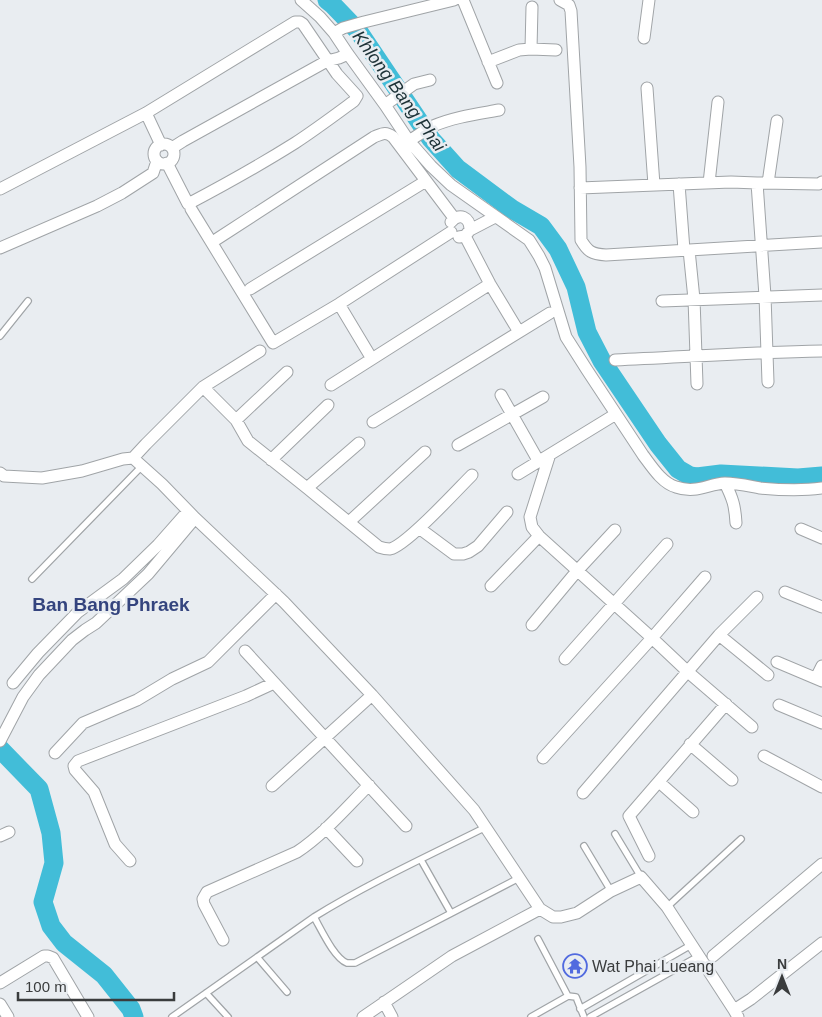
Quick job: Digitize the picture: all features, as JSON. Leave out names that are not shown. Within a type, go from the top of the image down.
[{"type":"street","points":[[301,0],[338,30],[348,54],[390,102],[409,141],[450,185],[529,240],[545,268],[566,337],[651,466],[666,482],[686,490],[725,483],[791,490],[822,488]]},
{"type":"street","points":[[338,30],[454,0]]},
{"type":"street","points":[[463,0],[497,83]]},
{"type":"street","points":[[560,0],[569,5],[571,11],[581,240],[586,248],[595,254],[606,255],[822,242]]},
{"type":"street","points":[[644,38],[649,0]]},
{"type":"street","points":[[531,49],[532,7]]},
{"type":"street","points":[[0,189],[146,113],[295,22],[300,22],[303,24],[327,61],[337,74],[357,96],[354,101],[294,144],[246,173],[188,204],[162,162],[154,154],[155,150],[182,141],[327,61],[348,54]]},
{"type":"street","points":[[488,62],[519,50],[556,50]]},
{"type":"street","points":[[390,102],[414,84],[430,80]]},
{"type":"street","points":[[648,88],[654,185]]},
{"type":"street","points":[[709,183],[718,102]]},
{"type":"street","points":[[409,141],[431,127],[459,118],[499,110]]},
{"type":"street","points":[[0,248],[97,206],[122,193],[153,172],[162,162],[171,161],[174,157],[174,152],[166,146],[146,113]]},
{"type":"street","points":[[768,382],[762,246],[763,183],[777,121]]},
{"type":"street","points":[[217,239],[374,137],[384,133],[388,134],[393,137],[426,181],[458,218],[466,219],[469,222],[468,233],[490,284],[519,332]]},
{"type":"street","points":[[250,289],[426,181]]},
{"type":"street","points":[[580,188],[709,183],[819,184],[822,182]]},
{"type":"street","points":[[679,184],[686,250],[694,299],[697,384]]},
{"type":"street","points":[[480,207],[451,221],[449,229],[453,236],[457,237],[468,233],[495,216]]},
{"type":"street","points":[[191,209],[273,343],[339,304],[451,232]]},
{"type":"street","points":[[331,385],[490,284]]},
{"type":"street","points":[[662,301],[822,295]]},
{"type":"street","points":[[339,304],[372,359]]},
{"type":"street","points":[[373,422],[550,313]]},
{"type":"street","points":[[138,462],[203,387],[260,351]]},
{"type":"street","points":[[615,360],[822,351]]},
{"type":"street","points":[[236,420],[287,372]]},
{"type":"street","points":[[203,387],[236,420],[248,441],[379,547],[389,549],[399,545],[472,476]]},
{"type":"street","points":[[501,395],[544,460],[530,517],[532,527],[539,536],[688,672],[752,727]]},
{"type":"street","points":[[458,445],[543,397]]},
{"type":"street","points":[[271,460],[328,405]]},
{"type":"street","points":[[518,474],[544,460],[616,414]]},
{"type":"street","points":[[307,488],[358,443]]},
{"type":"street","points":[[349,522],[425,452]]},
{"type":"street","points":[[1,478],[42,478],[82,471],[123,459],[138,462],[276,594],[372,695],[474,810],[540,909],[553,917],[577,913],[611,891],[641,877],[667,907],[736,1014],[751,999],[822,943]]},
{"type":"street","points":[[725,483],[733,500],[736,523]]},
{"type":"street","points":[[419,528],[454,554],[463,554],[478,546],[506,512]]},
{"type":"street","points":[[13,683],[38,653],[78,612],[124,579],[192,515]]},
{"type":"street","points":[[0,741],[38,675],[72,640],[96,623],[148,574],[192,515]]},
{"type":"street","points":[[801,529],[822,538]]},
{"type":"street","points":[[532,625],[577,570],[615,530]]},
{"type":"street","points":[[491,586],[539,536]]},
{"type":"street","points":[[565,658],[667,544]]},
{"type":"street","points":[[544,758],[705,577]]},
{"type":"street","points":[[785,592],[822,607]]},
{"type":"street","points":[[55,753],[83,723],[137,700],[172,679],[208,662],[276,594]]},
{"type":"street","points":[[583,793],[719,635],[757,596]]},
{"type":"street","points":[[719,635],[768,675]]},
{"type":"street","points":[[245,651],[406,826]]},
{"type":"street","points":[[777,662],[819,679],[822,666]]},
{"type":"street","points":[[130,861],[115,844],[96,796],[75,770],[74,766],[78,761],[246,696],[274,683]]},
{"type":"street","points":[[272,786],[372,695]]},
{"type":"street","points":[[648,856],[628,816],[726,704]]},
{"type":"street","points":[[779,705],[822,723]]},
{"type":"street","points":[[690,744],[732,780]]},
{"type":"street","points":[[764,756],[822,787]]},
{"type":"street","points":[[659,782],[693,812]]},
{"type":"street","points":[[223,940],[204,904],[203,899],[207,892],[305,847],[369,785]]},
{"type":"street","points":[[326,828],[357,861]]},
{"type":"street","points":[[713,956],[822,864]]},
{"type":"street","points":[[363,1017],[452,956],[540,909]]},
{"type":"street","points":[[0,983],[44,956],[48,956],[53,958],[88,1017]]},
{"type":"street","points":[[384,1002],[392,1017]]},
{"type":"street","points":[[0,1004],[8,1017]]},
{"type":"lane","points":[[0,336],[28,301]]},
{"type":"lane","points":[[32,579],[138,462]]},
{"type":"lane","points":[[172,1017],[314,917],[367,886],[486,827]]},
{"type":"lane","points":[[615,834],[641,877]]},
{"type":"lane","points":[[667,907],[741,839]]},
{"type":"lane","points":[[584,846],[611,891]]},
{"type":"lane","points":[[421,860],[451,913]]},
{"type":"lane","points":[[314,917],[340,958],[348,963],[355,963],[519,878]]},
{"type":"lane","points":[[538,939],[568,996]]},
{"type":"lane","points":[[580,1009],[692,946]]},
{"type":"lane","points":[[590,1017],[700,956]]},
{"type":"lane","points":[[257,957],[287,992]]},
{"type":"lane","points":[[206,993],[228,1017]]},
{"type":"lane","points":[[531,1017],[568,996],[576,997],[584,1017]]},
{"type":"waterway","name":"Khlong Bang Phai","points":[[327,0],[359,32],[431,139],[458,169],[512,209],[541,226],[558,249],[576,287],[587,332],[602,361],[658,444],[678,469],[690,476],[697,477],[721,474],[798,478],[822,476]]},
{"type":"waterway","points":[[0,749],[39,789],[51,833],[54,863],[43,902],[51,926],[64,943],[104,975],[131,1009],[134,1017]]},
{"type":"place","name":"Wat Phai Lueang","points":[[575,966]]},
{"type":"district","name":"Ban Bang Phraek","points":[[111,604]]}]
